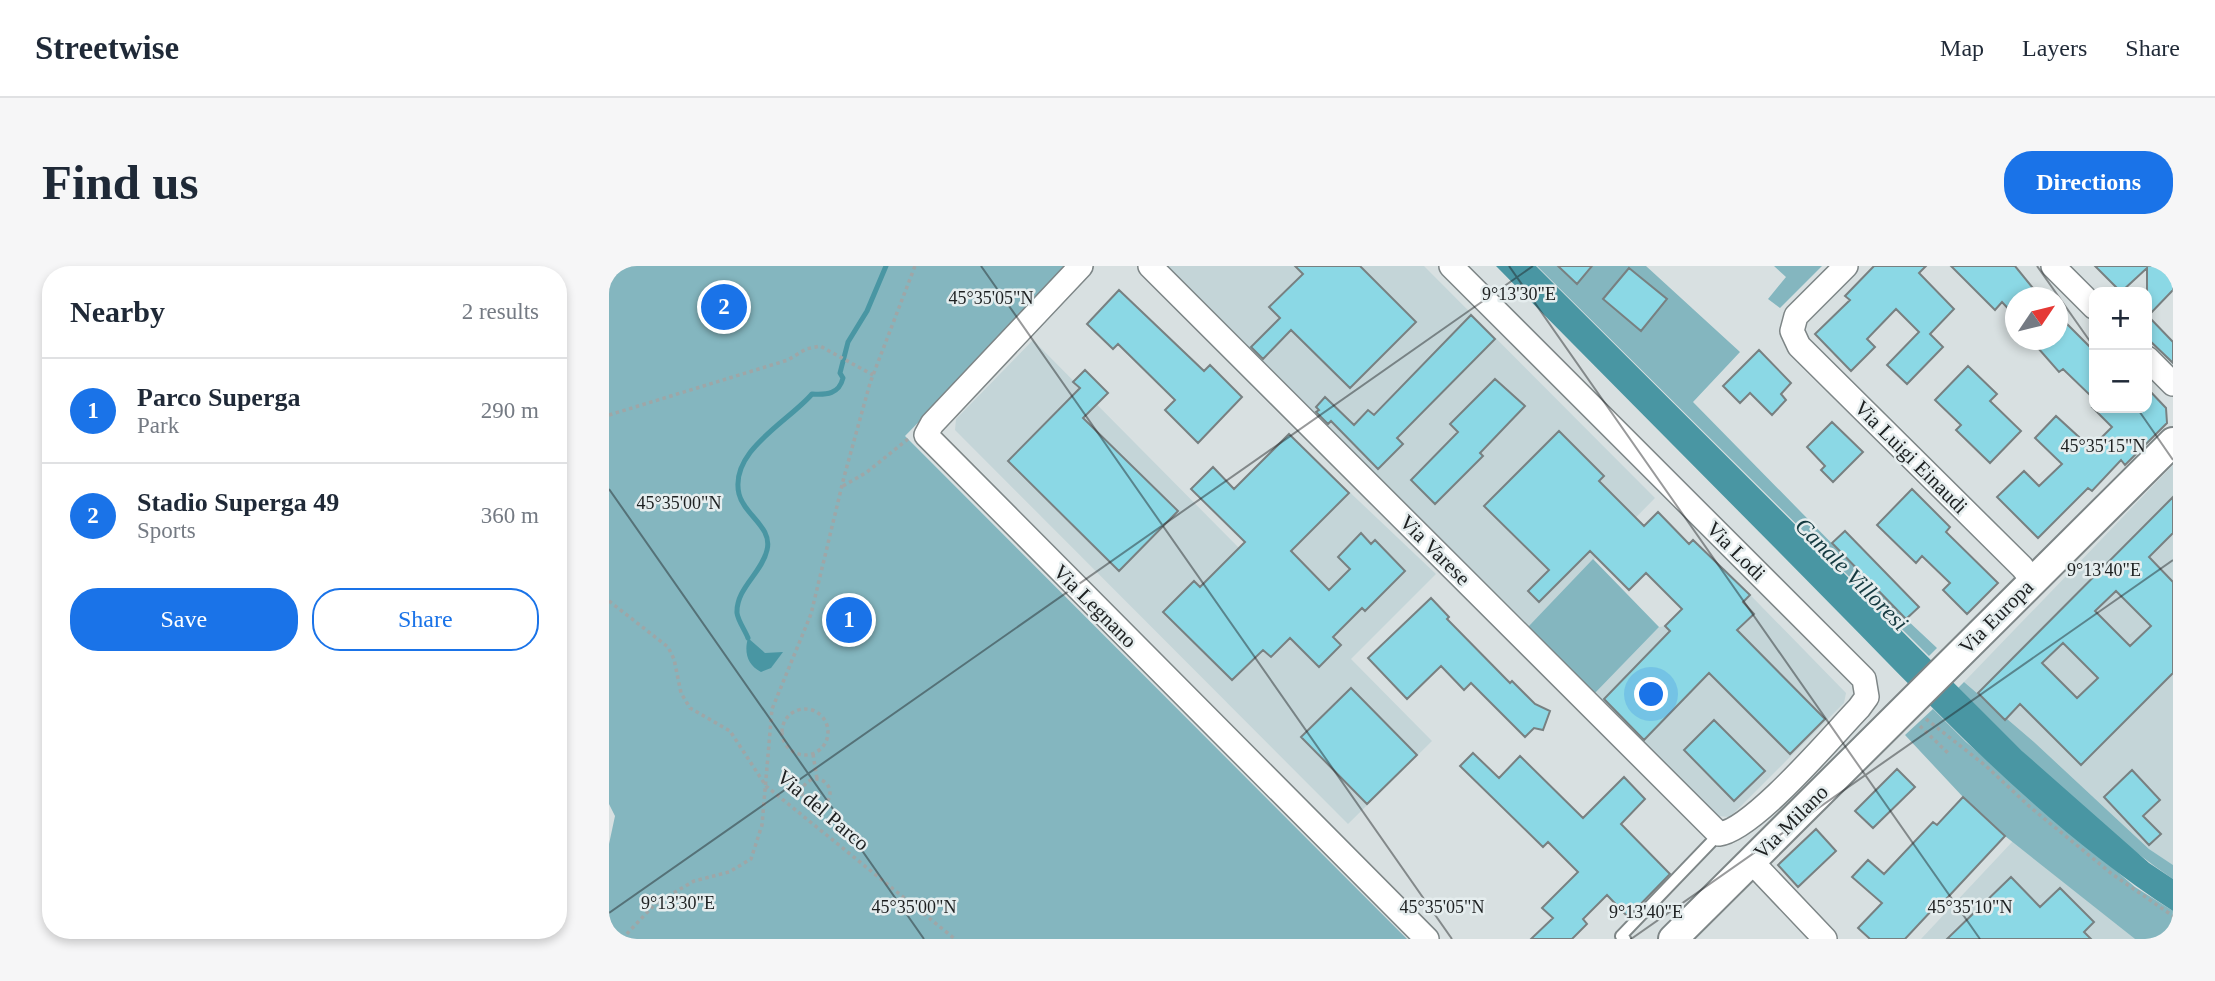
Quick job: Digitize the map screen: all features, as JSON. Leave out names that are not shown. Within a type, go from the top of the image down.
[{"type":"street","points":[[926,435],[932,424],[1081,266]]},
{"type":"street","name":"Via Varese","points":[[1150,266],[1720,834]]},
{"type":"street","name":"Via Lodi","points":[[1451,266],[1864,679],[1867,697],[1859,709],[1747,822],[1720,834]]},
{"type":"street","name":"Via Luigi Einaudi","points":[[1846,266],[1796,316],[1792,331],[1799,346],[2033,581]]},
{"type":"street","points":[[2053,266],[2089,302]]},
{"type":"street","points":[[2152,363],[2173,384]]},
{"type":"street","name":"Via Legnano","points":[[926,435],[1427,939]]},
{"type":"street","name":"Via Europa","points":[[1908,705],[2173,442]]},
{"type":"street","name":"Via Milano","points":[[1673,939],[1908,705]]},
{"type":"street","points":[[1751,861],[1825,939]]},
{"type":"lane","points":[[1625,939],[1621,936],[1720,834]]},
{"type":"path","points":[[622,939],[655,904],[694,881],[729,872],[751,859],[762,825],[772,709],[811,614],[842,486],[873,375],[915,266]]},
{"type":"path","points":[[609,415],[788,360],[807,349],[820,346],[873,375]]},
{"type":"path","points":[[842,486],[867,472],[914,435],[926,435]]},
{"type":"path","name":"Via del Parco","points":[[609,601],[668,647],[674,659],[681,693],[690,708],[730,731],[766,786],[955,939]]},
{"type":"path","points":[[1908,705],[1950,755]]},
{"type":"path","points":[[800,709],[807,709],[821,715],[828,729],[828,737],[825,744],[813,754],[798,754],[791,751],[783,738],[783,724],[787,717],[800,709]]},
{"type":"path","points":[[771,722],[783,724]]},
{"type":"path","points":[[813,754],[817,779]]},
{"type":"path","points":[[817,779],[826,783],[830,796],[823,806],[810,806],[804,799],[803,790],[808,782],[817,779]]},
{"type":"path","points":[[804,817],[810,806]]},
{"type":"shaded area","points":[[609,266],[1071,266],[905,436],[1407,939],[609,939],[609,844],[615,816],[609,804]]},
{"type":"shaded area","points":[[1165,266],[1424,266],[1655,498],[1528,627]]},
{"type":"shaded area","points":[[1496,266],[1536,266],[2022,751],[2149,863],[2173,879],[2173,911],[2083,846],[1959,734]]},
{"type":"shaded area","points":[[1537,266],[1558,266],[1577,284],[1593,266],[1646,266],[1740,352],[1693,402],[1937,648],[1929,656]]},
{"type":"shaded area","points":[[1774,266],[1822,266],[1780,308],[1768,299],[1786,277]]},
{"type":"shaded area","points":[[1033,340],[1239,548],[1321,465],[1436,574],[1351,659],[1432,741],[1348,824],[955,430],[956,419]]},
{"type":"shaded area","points":[[2173,465],[2173,865],[2149,849],[2034,742],[1964,682]]},
{"type":"shaded area","points":[[1593,559],[1659,627],[1595,693],[1528,627]]},
{"type":"shaded area","points":[[1724,568],[1846,693],[1844,703],[1730,817],[1717,816],[1595,693],[1659,627],[1666,626]]},
{"type":"shaded area","points":[[748,638],[765,653],[783,652],[771,668],[761,672],[753,666],[746,648]]},
{"type":"shaded area","points":[[1964,682],[2034,742],[2149,849],[2173,865],[2173,879],[2115,836],[2035,764],[1958,688]]},
{"type":"shaded area","points":[[1933,709],[1966,742],[2135,887],[2173,911],[2173,939],[2135,939],[2005,836],[1963,797],[1905,735]]},
{"type":"shaded area","points":[[2013,841],[2135,939],[1921,939]]},
{"type":"building","points":[[1295,266],[1360,266],[1416,322],[1350,388],[1291,330],[1263,359],[1251,347],[1280,318],[1269,307],[1303,274]]},
{"type":"building","points":[[1558,266],[1592,266],[1577,284]]},
{"type":"building","points":[[1874,266],[1926,266],[1919,273],[1954,309],[1930,334],[1943,347],[1907,384],[1887,365],[1919,332],[1896,309],[1867,339],[1875,347],[1851,371],[1815,334],[1850,300],[1845,296]]},
{"type":"building","points":[[1951,266],[2015,266],[2032,287],[2005,287],[2005,305],[2002,302],[1995,310]]},
{"type":"building","points":[[2095,266],[2173,266],[2173,290],[2152,312],[2152,287],[2147,287],[2147,268],[2126,287],[2116,287]]},
{"type":"building","points":[[1629,268],[1667,299],[1641,331],[1603,299]]},
{"type":"building","points":[[1119,290],[1204,371],[1210,365],[1242,397],[1198,443],[1165,410],[1175,400],[1118,344],[1113,349],[1087,324]]},
{"type":"building","points":[[1471,315],[1495,339],[1397,438],[1403,444],[1378,469],[1331,421],[1328,424],[1316,412],[1319,410],[1316,407],[1325,397],[1354,425],[1368,410],[1374,415]]},
{"type":"building","points":[[2152,320],[2173,342],[2173,363],[2152,343]]},
{"type":"building","points":[[2068,325],[2089,346],[2089,394],[2063,369],[2059,372],[2040,350],[2068,350]]},
{"type":"building","points":[[1759,350],[1791,383],[1781,394],[1786,400],[1772,415],[1750,393],[1740,403],[1723,386]]},
{"type":"building","points":[[1968,366],[1997,394],[1990,401],[2021,431],[1990,463],[1956,430],[1961,425],[1935,400]]},
{"type":"building","points":[[1085,370],[1108,393],[1083,418],[1178,511],[1119,571],[1008,461],[1080,388],[1073,382]]},
{"type":"building","points":[[1495,379],[1525,406],[1480,453],[1483,456],[1435,504],[1411,480],[1458,432],[1450,424]]},
{"type":"building","points":[[2152,393],[2166,408],[2167,423],[2125,465],[2121,460],[2092,491],[2088,488],[2038,538],[1997,497],[2024,471],[2039,486],[2062,464],[2035,438],[2056,416],[2091,448],[2112,427],[2098,413],[2152,413]]},
{"type":"building","points":[[1832,422],[1863,452],[1833,482],[1821,470],[1825,466],[1807,447]]},
{"type":"building","points":[[1559,431],[1604,476],[1599,481],[1644,526],[1658,512],[1689,544],[1693,540],[1750,595],[1743,602],[1754,614],[1737,630],[1825,719],[1790,754],[1709,673],[1644,740],[1604,699],[1670,631],[1665,626],[1682,609],[1646,573],[1629,590],[1590,551],[1539,602],[1528,591],[1549,570],[1484,506]]},
{"type":"building","points":[[1289,434],[1349,493],[1291,551],[1329,590],[1350,569],[1338,557],[1361,533],[1371,544],[1375,540],[1405,571],[1365,611],[1362,608],[1333,637],[1341,645],[1319,667],[1290,638],[1271,657],[1263,650],[1232,680],[1163,612],[1194,581],[1200,587],[1245,542],[1191,489],[1213,467],[1234,489]]},
{"type":"building","points":[[1912,489],[1950,527],[1946,532],[1998,583],[1967,614],[1943,590],[1950,583],[1922,556],[1916,563],[1877,525]]},
{"type":"building","points":[[2173,497],[2173,533],[2149,557],[2173,582],[2173,673],[2081,765],[2020,704],[2005,720],[1978,693]],"holes":[[[2116,591],[2151,626],[2130,646],[2095,611]],[[2063,643],[2098,678],[2077,698],[2042,663]]]},
{"type":"building","points":[[1845,531],[1919,607],[1906,619],[1832,543]]},
{"type":"building","points":[[1431,598],[1449,617],[1447,619],[1510,683],[1512,681],[1535,704],[1550,711],[1543,730],[1534,728],[1525,737],[1471,683],[1464,690],[1441,666],[1407,699],[1368,658]]},
{"type":"building","points":[[1351,688],[1417,755],[1367,804],[1301,737]]},
{"type":"building","points":[[1714,720],[1765,771],[1734,801],[1684,750]]},
{"type":"building","points":[[1473,753],[1499,778],[1520,756],[1583,818],[1624,777],[1645,799],[1621,824],[1670,874],[1628,917],[1607,895],[1583,919],[1587,924],[1572,939],[1531,939],[1553,918],[1542,908],[1578,872],[1548,842],[1543,847],[1460,766]]},
{"type":"building","points":[[1897,769],[1915,787],[1873,828],[1855,811]]},
{"type":"building","points":[[2132,770],[2160,800],[2143,816],[2161,834],[2149,845],[2104,797]]},
{"type":"building","points":[[1963,797],[2005,836],[1905,939],[1870,939],[1858,928],[1882,903],[1852,877],[1868,860],[1884,874],[1933,822],[1937,825]]},
{"type":"building","points":[[1816,829],[1836,851],[1798,887],[1778,865]]},
{"type":"building","points":[[2011,877],[2040,907],[2060,888],[2094,922],[2084,932],[2091,939],[1947,939]]},
{"type":"waterway","points":[[748,638],[737,613],[738,604],[764,558],[768,542],[766,534],[739,494],[738,479],[743,464],[763,438],[812,394],[827,394],[839,387],[843,378],[840,373],[848,342],[867,311],[886,266]]},
{"type":"place","name":"Stadio Superga 49","points":[[724,307]]},
{"type":"place","name":"Parco Superga","points":[[849,620]]},
{"type":"water label","name":"Canale Villoresi","points":[[1852,574]]}]
